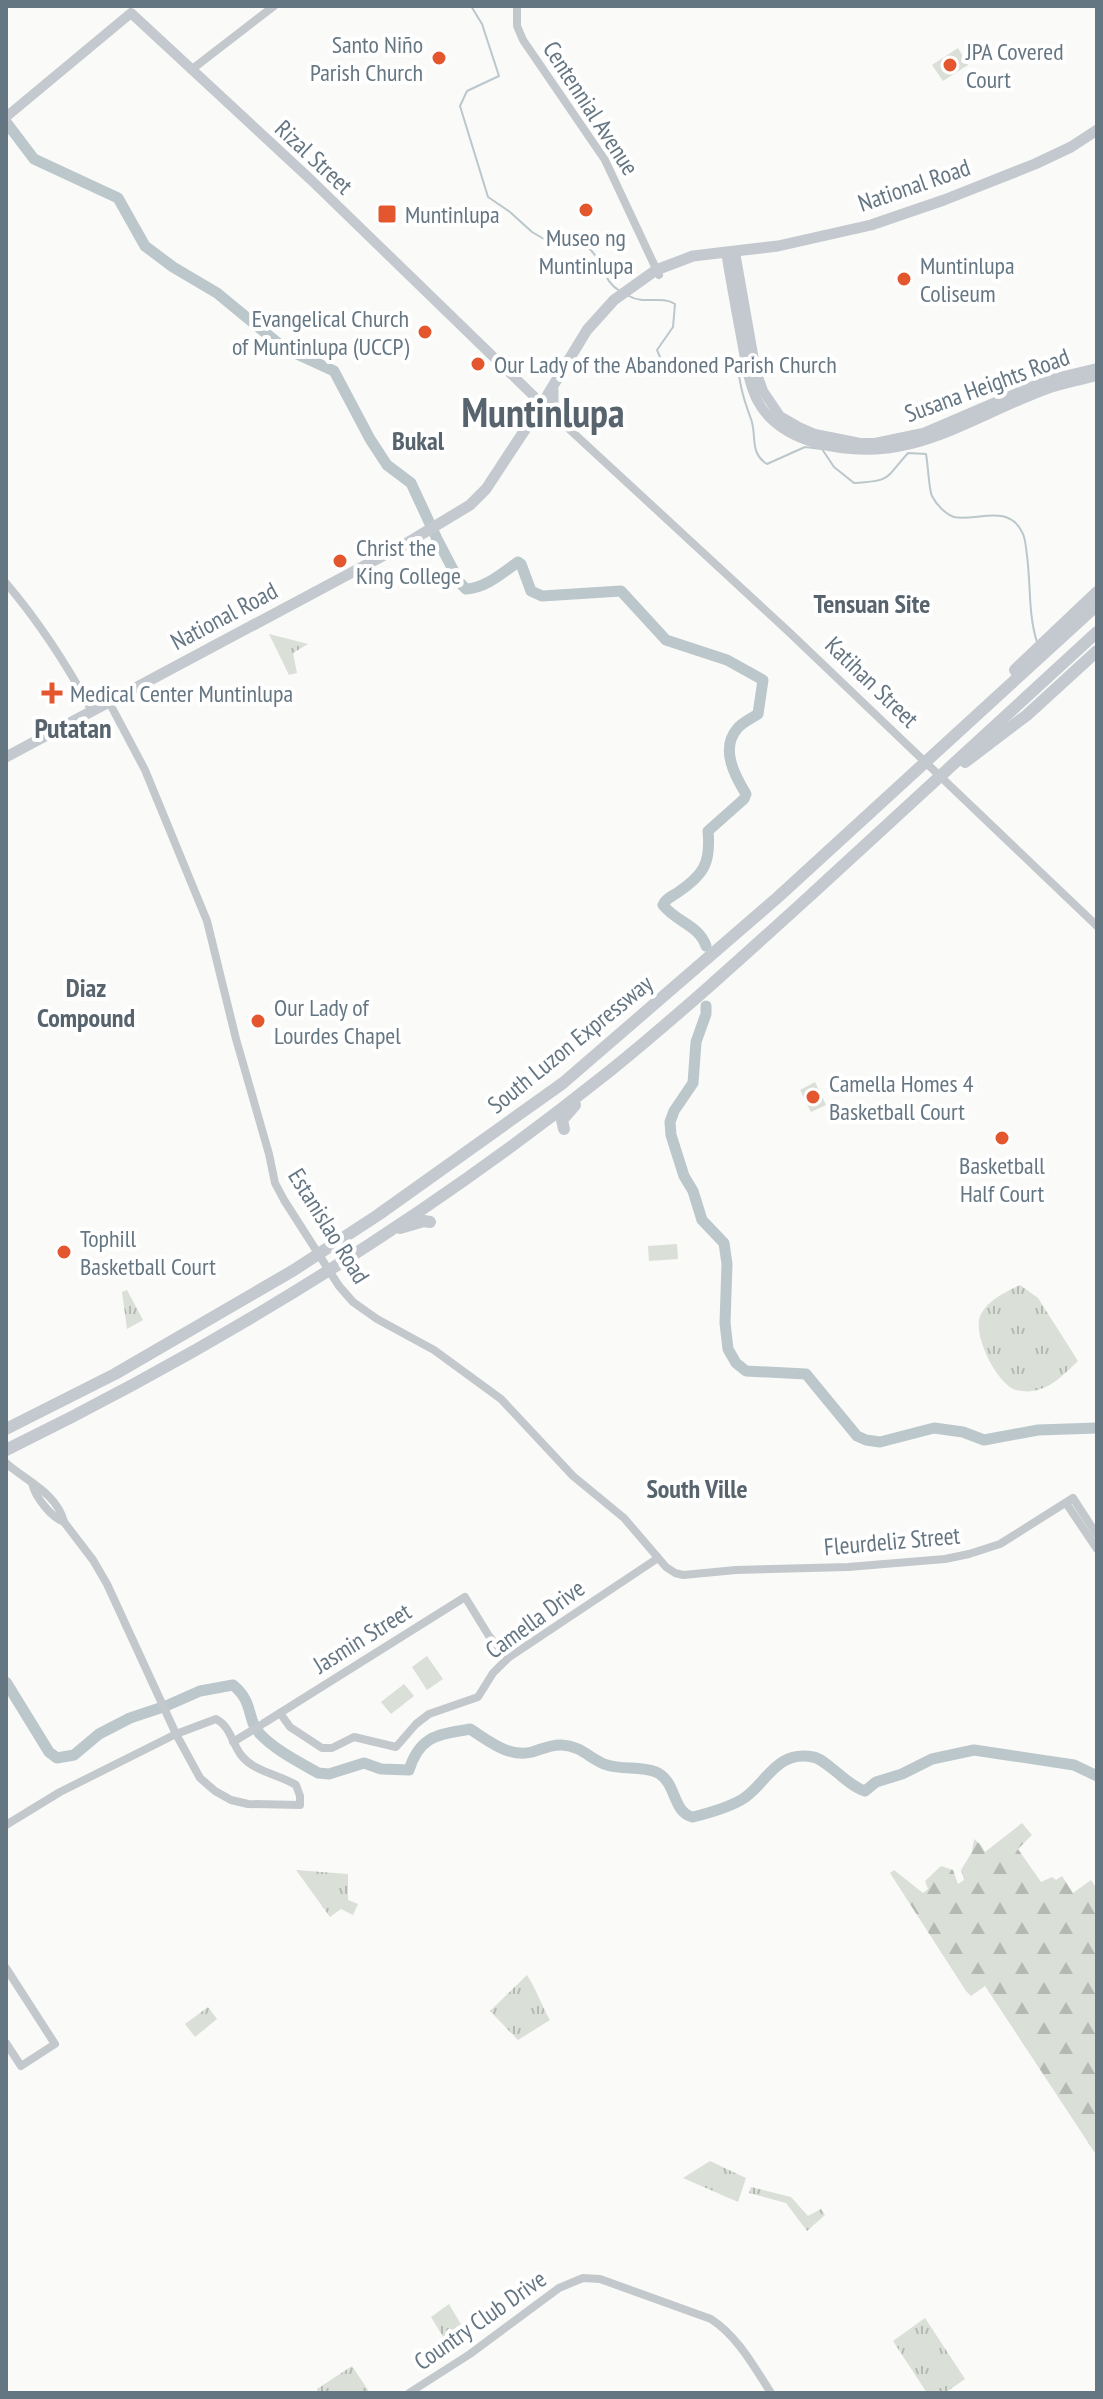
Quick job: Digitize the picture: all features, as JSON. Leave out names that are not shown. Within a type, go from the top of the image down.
[{"type":"highway","name":"National Road","points":[[460,510],[554,385],[587,330],[624,291],[655,273],[729,254],[822,237],[909,212],[1049,158],[1097,130]]},
{"type":"highway","name":"National Road","points":[[6,757],[432,530],[470,505],[491,483],[530,423],[567,352],[573,350]]},
{"type":"highway","points":[[530,423],[539,418],[558,418],[552,399],[554,385]]},
{"type":"highway","points":[[976,716],[1015,670],[1097,592]]},
{"type":"highway","name":"South Luzon Expressway","points":[[6,1429],[115,1374],[258,1293],[378,1215],[529,1109],[594,1059],[735,935],[1097,605]]},
{"type":"highway","name":"South Luzon Expressway","points":[[6,1450],[64,1422],[223,1334],[350,1257],[486,1164],[612,1069],[737,960],[1097,632]]},
{"type":"highway","points":[[918,796],[1027,715],[1097,651]]},
{"type":"highway","points":[[564,1129],[562,1120],[570,1109],[612,1069]]},
{"type":"highway","points":[[386,1233],[424,1221],[430,1222]]},
{"type":"main road","name":"Rizal Street","points":[[8,116],[131,13],[310,179],[540,402]]},
{"type":"main road","name":"Susana Heights Road","points":[[729,254],[763,391],[780,416],[815,434],[875,443],[923,433],[1047,380],[1097,368]]},
{"type":"main road","name":"Susana Heights Road","points":[[729,254],[743,348],[754,393],[774,422],[805,440],[858,451],[924,441],[1050,388],[1097,376]]},
{"type":"street","points":[[191,70],[274,6]]},
{"type":"street","name":"Centennial Avenue","points":[[517,6],[517,26],[523,40],[605,160],[655,273]]},
{"type":"street","name":"Katihan Street","points":[[540,402],[717,564],[1097,926]]},
{"type":"street","points":[[6,583],[63,658],[92,711]]},
{"type":"street","name":"Estanislao Road","points":[[109,702],[145,770],[194,885],[217,954],[236,1039],[275,1183],[339,1286],[364,1311],[434,1350],[501,1399],[573,1476],[624,1518],[658,1558]]},
{"type":"street","points":[[6,1463],[40,1486],[93,1560],[176,1734],[200,1778],[231,1800],[248,1804],[300,1805],[296,1785],[250,1764],[242,1757],[225,1726],[216,1719],[176,1734],[60,1792],[6,1825]]},
{"type":"street","points":[[1070,1501],[1097,1535]]},
{"type":"street","points":[[1070,1501],[1097,1549]]},
{"type":"street","name":"Fleurdeliz Street","points":[[658,1558],[679,1575],[874,1565],[969,1554],[1000,1544],[1070,1501]]},
{"type":"street","name":"Camella Drive","points":[[280,1713],[290,1727],[322,1748],[332,1748],[354,1737],[396,1747],[429,1714],[478,1697],[493,1673],[508,1658],[658,1558]]},
{"type":"street","name":"Jasmin Street","points":[[233,1742],[465,1597],[489,1636],[508,1658]]},
{"type":"street","points":[[6,1968],[55,2044],[21,2066],[6,2043]]},
{"type":"street","name":"Country Club Drive","points":[[409,2393],[470,2354],[559,2288],[583,2278],[600,2279],[711,2319],[726,2329],[740,2345],[771,2393]]},
{"type":"green space","name":"JPA Covered Court","points":[[958,48],[968,65],[943,81],[932,65]]},
{"type":"green space","points":[[269,634],[308,644],[293,653],[297,673],[289,675]]},
{"type":"green space","name":"Camella Homes 4 Basketball Court","points":[[815,1082],[826,1105],[811,1112],[800,1090]]},
{"type":"green space","points":[[677,1244],[678,1259],[649,1261],[648,1246]]},
{"type":"green space","points":[[1020,1285],[1038,1298],[1078,1361],[1062,1376],[1039,1390],[1020,1391],[1006,1384],[986,1355],[979,1332],[981,1314],[988,1304]]},
{"type":"green space","points":[[127,1290],[143,1320],[127,1329],[122,1292]]},
{"type":"green space","points":[[427,1656],[443,1679],[427,1690],[412,1667]]},
{"type":"green space","points":[[404,1684],[414,1696],[391,1714],[381,1702]]},
{"type":"green space","points":[[1022,1823],[1032,1835],[1018,1849],[1041,1882],[1062,1876],[1073,1893],[1091,1880],[1097,1889],[1097,2156],[985,1986],[971,1996],[966,1991],[890,1873],[894,1870],[923,1893],[928,1889],[925,1881],[941,1866],[953,1870],[958,1884],[964,1880],[961,1870],[972,1852],[974,1839],[985,1852]]},
{"type":"green space","points":[[296,1870],[348,1874],[348,1900],[358,1904],[353,1915],[341,1909],[330,1917]]},
{"type":"green space","points":[[527,1975],[550,2020],[518,2040],[490,2011]]},
{"type":"green space","points":[[208,2007],[217,2019],[195,2037],[185,2024]]},
{"type":"green space","points":[[710,2161],[746,2178],[738,2202],[683,2178]]},
{"type":"green space","points":[[751,2187],[791,2197],[808,2216],[821,2209],[825,2215],[807,2231],[786,2203],[749,2193]]},
{"type":"green space","points":[[449,2304],[469,2338],[451,2350],[431,2317]]},
{"type":"green space","points":[[925,2318],[965,2379],[945,2393],[927,2393],[893,2341]]},
{"type":"green space","points":[[352,2366],[370,2393],[319,2393],[317,2389]]},
{"type":"waterway","points":[[471,6],[482,24],[499,76],[467,91],[460,106],[488,197],[544,239],[584,242],[620,291]]},
{"type":"waterway","points":[[6,122],[34,159],[118,198],[145,246],[217,293],[284,348],[334,371],[387,465],[411,483],[437,539],[466,589],[487,583],[518,562],[531,591],[542,596],[621,591],[666,640],[727,660],[763,680],[758,714],[739,727],[730,745],[731,762],[746,794],[744,799],[708,831],[707,860],[699,874],[663,905],[693,928],[706,946]]},
{"type":"waterway","points":[[629,296],[675,304],[673,327],[657,350],[665,369],[709,375],[738,369],[756,449],[761,460],[767,464],[805,447],[822,449],[834,467],[854,483],[886,477],[908,453],[926,454],[931,493],[944,511],[954,517],[1000,516],[1016,523],[1025,541],[1037,642]]},
{"type":"waterway","points":[[706,1006],[696,1042],[693,1083],[674,1111],[670,1122],[671,1135],[702,1220],[724,1243],[727,1264],[725,1323],[728,1349],[736,1363],[746,1371],[806,1374],[857,1436],[866,1440],[880,1442],[934,1428],[963,1432],[984,1440],[1038,1430],[1097,1428]]},
{"type":"waterway","points":[[6,1682],[49,1752],[57,1758],[74,1755],[99,1734],[130,1718],[200,1691],[233,1685],[245,1698],[260,1734],[318,1773],[329,1774],[364,1763],[381,1769],[409,1770],[413,1758],[425,1743],[440,1735],[470,1729],[515,1753],[562,1745],[581,1750],[607,1765],[656,1772],[668,1782],[681,1810],[693,1817],[741,1800],[780,1764],[800,1756],[819,1759],[865,1791],[876,1782],[902,1774],[932,1759],[974,1750],[1074,1765],[1097,1776]]},
{"type":"place","name":"Santo Niño Parish Church","points":[[439,58]]},
{"type":"place","name":"JPA Covered Court","points":[[950,65]]},
{"type":"place","name":"Museo ng Muntinlupa","points":[[586,210]]},
{"type":"place","name":"Muntinlupa","points":[[387,214]]},
{"type":"place","name":"Muntinlupa Coliseum","points":[[904,279]]},
{"type":"place","name":"Evangelical Church of Muntinlupa (UCCP)","points":[[425,332]]},
{"type":"place","name":"Our Lady of the Abandoned Parish Church","points":[[478,364]]},
{"type":"place","name":"Christ the King College","points":[[340,561]]},
{"type":"place","name":"Medical Center Muntinlupa","points":[[52,693]]},
{"type":"place","name":"Our Lady of Lourdes Chapel","points":[[258,1021]]},
{"type":"place","name":"Camella Homes 4 Basketball Court","points":[[813,1097]]},
{"type":"place","name":"Basketball Half Court","points":[[1002,1138]]},
{"type":"place","name":"Tophill Basketball Court","points":[[64,1252]]},
{"type":"district","name":"Muntinlupa","points":[[543,412]]},
{"type":"district","name":"Bukal","points":[[418,440]]},
{"type":"district","name":"Tensuan Site","points":[[872,603]]},
{"type":"district","name":"Putatan","points":[[73,727]]},
{"type":"district","name":"Diaz Compound","points":[[86,1002]]},
{"type":"district","name":"South Ville","points":[[697,1488]]}]
